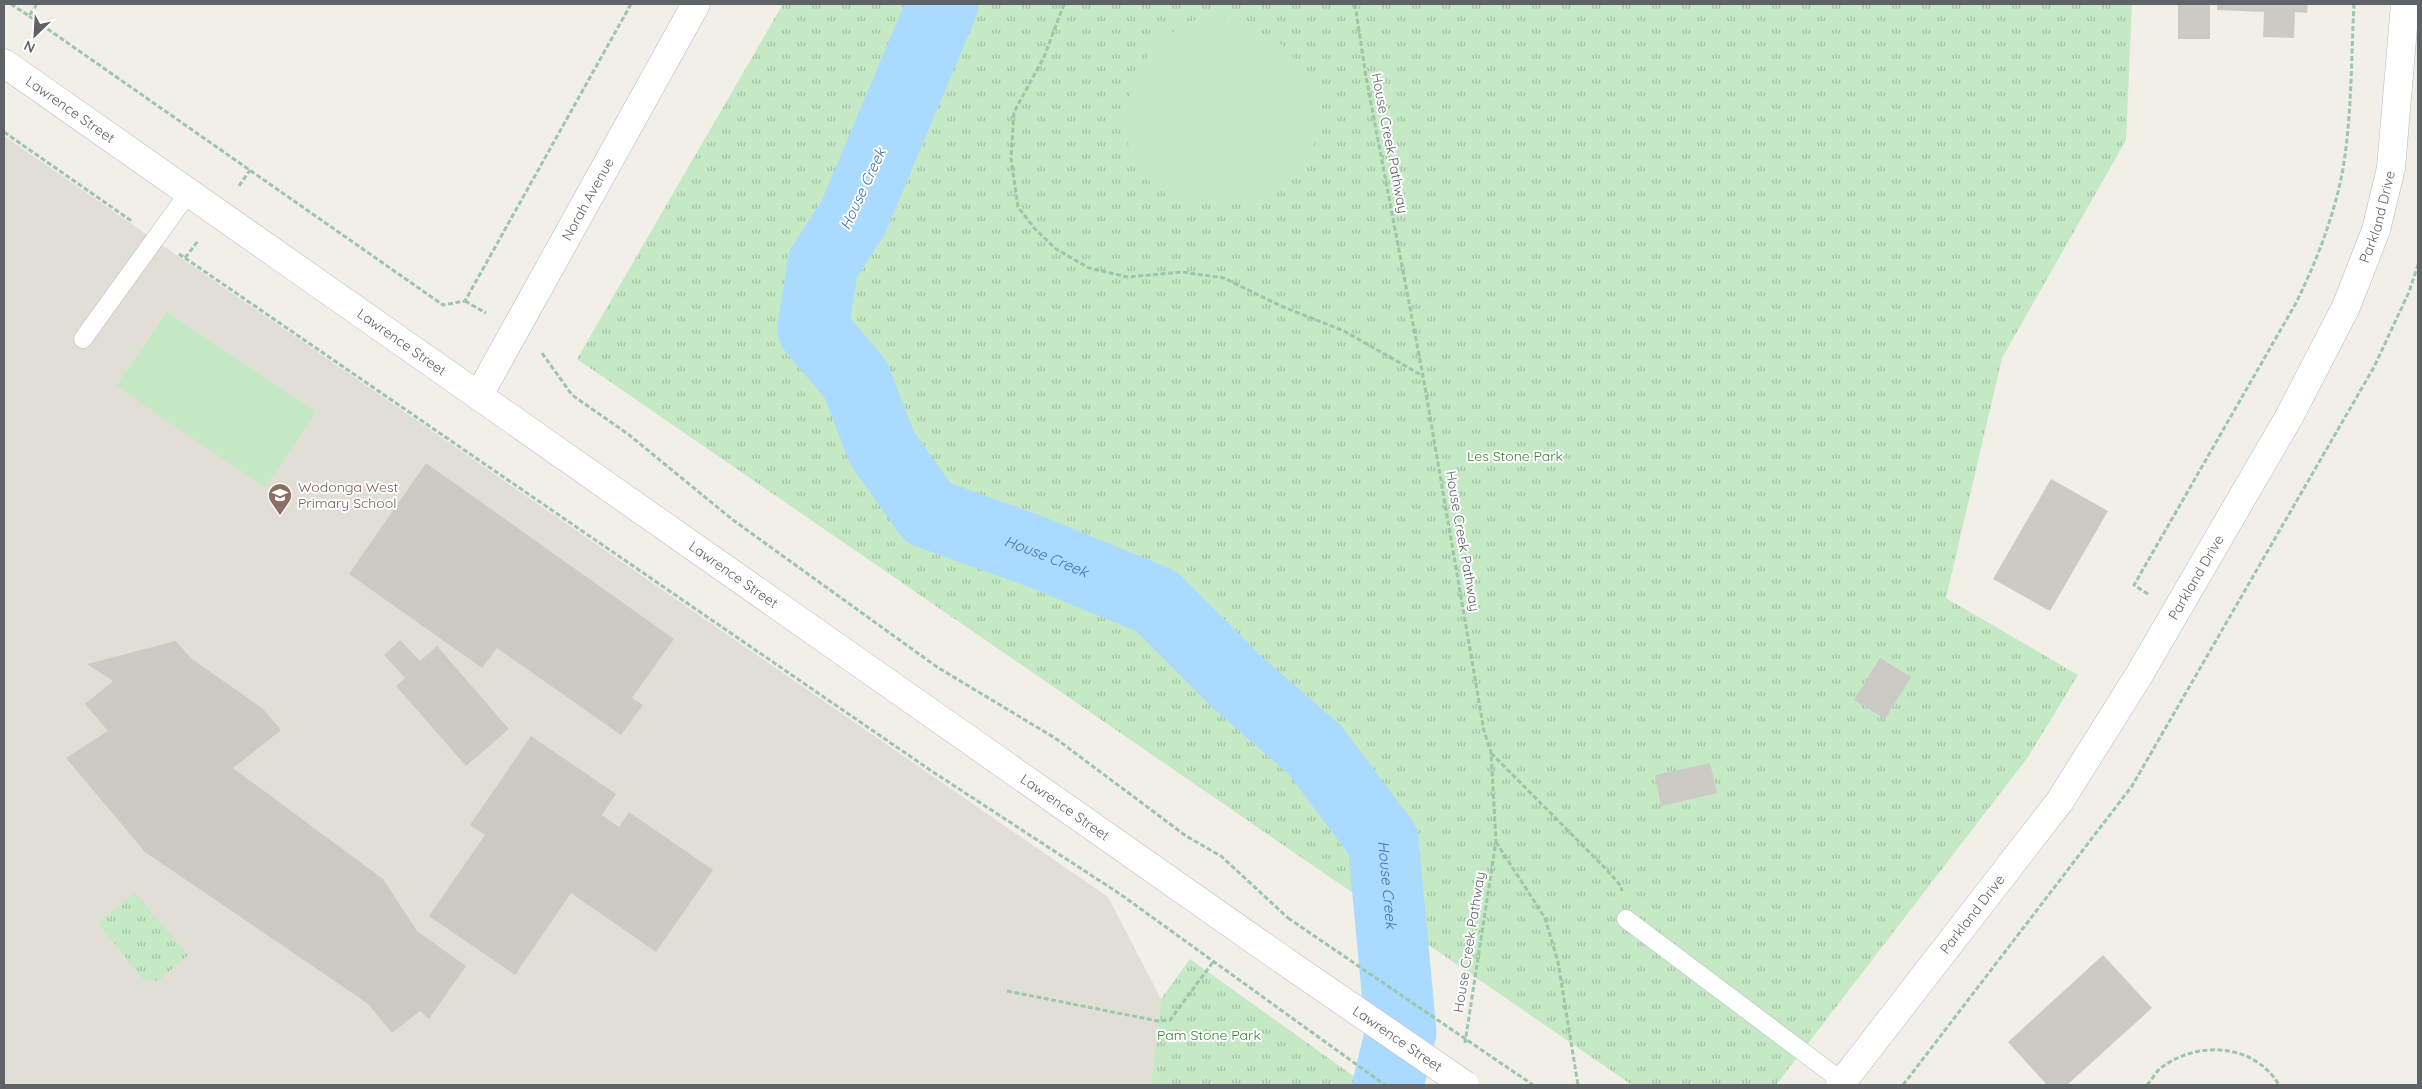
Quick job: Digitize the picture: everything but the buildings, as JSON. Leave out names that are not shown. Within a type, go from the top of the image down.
[{"type":"main road","name":"Norah Avenue","points":[[479,395],[696,4]]},
{"type":"main road","name":"Parkland Drive","points":[[1842,1084],[2060,801],[2176,611],[2290,417],[2346,307],[2373,239],[2391,168],[2405,4]]},
{"type":"main road","name":"Lawrence Street","points":[[4,63],[1283,960],[1465,1085]]},
{"type":"lane","points":[[83,339],[189,192]]},
{"type":"lane","points":[[1626,919],[1842,1084]]},
{"type":"path","points":[[11,4],[443,305],[465,301],[535,343],[572,395],[628,434],[734,520],[937,667],[1055,738],[1186,836],[1221,856],[1288,918],[1533,1085]]},
{"type":"path","points":[[29,16],[37,4]]},
{"type":"path","points":[[465,301],[631,4]]},
{"type":"path","points":[[1064,4],[1044,57],[1014,112],[1011,159],[1018,206],[1035,229],[1056,249],[1089,268],[1128,276],[1182,272],[1224,278],[1281,306],[1344,331],[1423,376]]},
{"type":"path","name":"House Creek Pathway","points":[[1355,4],[1366,76],[1423,376],[1484,731],[1491,752],[1496,841],[1464,1048]]},
{"type":"path","points":[[2176,611],[2134,585],[2296,303],[2318,256],[2342,175],[2346,146],[2354,4]]},
{"type":"path","points":[[4,132],[930,770],[1120,894],[1385,1085]]},
{"type":"path","points":[[185,258],[250,170]]},
{"type":"path","points":[[1903,1085],[2132,786],[2374,367],[2409,292],[2418,265]]},
{"type":"path","points":[[1491,752],[1622,886],[1626,919]]},
{"type":"path","points":[[1496,841],[1545,918],[1558,962],[1578,1085]]},
{"type":"path","points":[[1007,991],[1158,1021],[1170,1020],[1213,962]]},
{"type":"path","points":[[2147,1085],[2162,1067],[2194,1052],[2214,1049],[2254,1060],[2262,1065],[2279,1085]]},
{"type":"shaded area","name":"Wodonga West Primary School","points":[[4,136],[1108,897],[1161,999],[1151,1085],[4,1085]]},
{"type":"green space","name":"Les Stone Park","points":[[783,4],[2132,4],[2126,140],[2002,358],[1946,598],[2078,675],[2028,757],[1776,1085],[1632,1085],[577,359]]},
{"type":"green space","points":[[1218,15],[1278,41],[1316,82],[1318,106],[1316,140],[1307,160],[1283,188],[1254,199],[1216,205],[1183,197],[1145,179],[1131,159],[1127,139],[1127,107],[1135,74],[1158,42],[1187,22]]},
{"type":"green space","points":[[167,312],[316,412],[265,487],[116,386]]},
{"type":"green space","points":[[135,893],[188,955],[158,981],[142,978],[98,923]]},
{"type":"green space","name":"Pam Stone Park","points":[[1190,959],[1366,1085],[1151,1085],[1161,999]]},
{"type":"waterway","name":"House Creek","points":[[943,4],[853,218],[823,264],[813,329],[856,380],[882,448],[928,513],[1034,551],[1156,601],[1237,682],[1315,750],[1383,841],[1401,1032],[1388,1085]]},
{"type":"place","name":"Wodonga West Primary School","points":[[280,516]]}]
